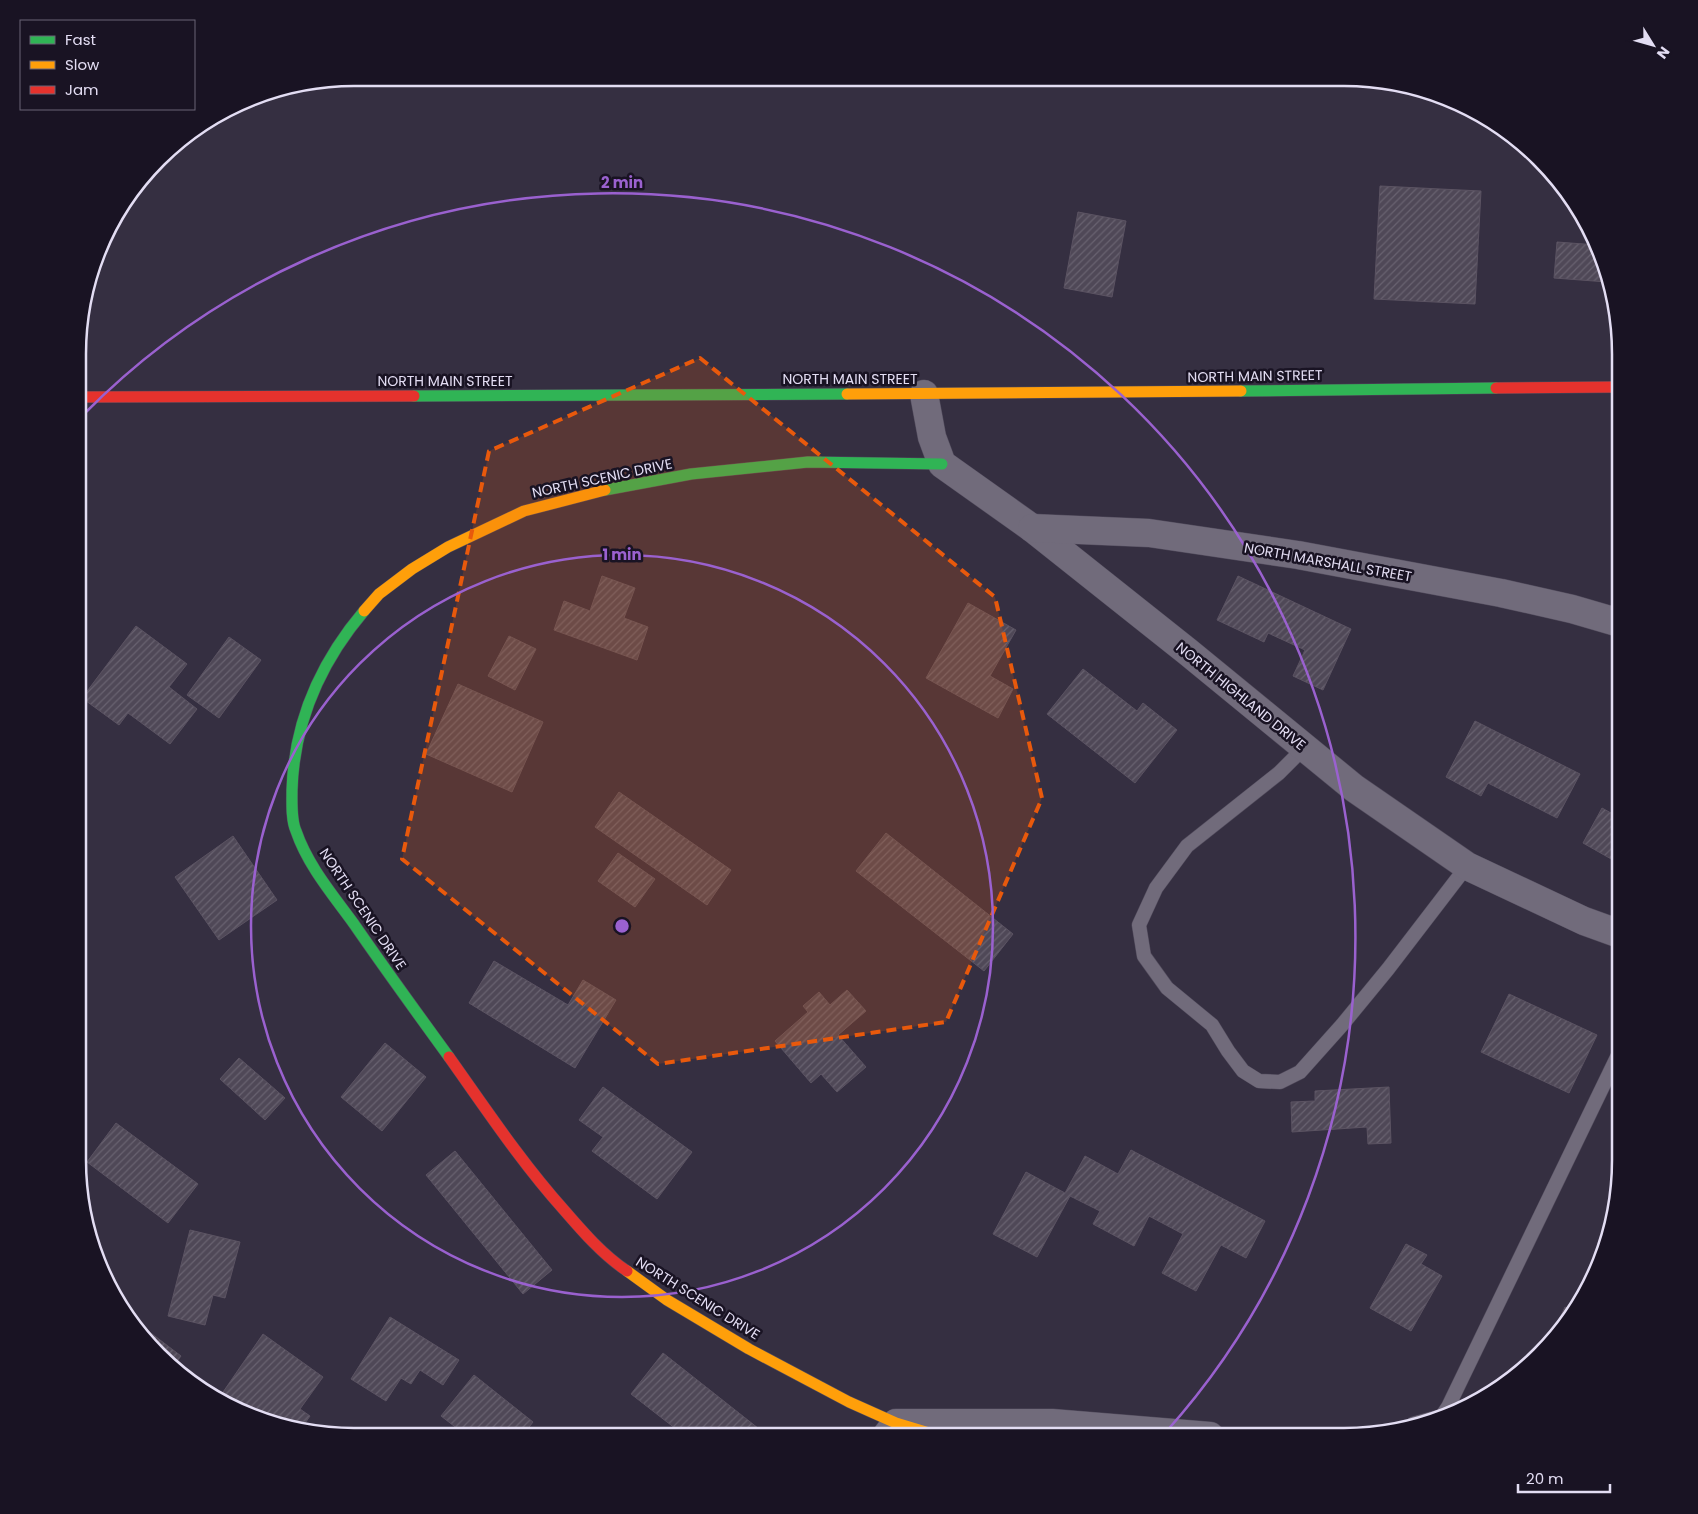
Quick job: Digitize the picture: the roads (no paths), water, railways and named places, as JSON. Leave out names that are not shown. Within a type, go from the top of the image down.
[{"type":"street","name":"NORTH MAIN STREET","points":[[86,397],[924,394],[1612,387]]},
{"type":"street","points":[[924,394],[932,437],[942,464]]},
{"type":"street","name":"NORTH SCENIC DRIVE","points":[[888,1428],[849,1402],[749,1349],[667,1300],[615,1263],[578,1227],[534,1178],[313,867],[295,830],[292,799],[293,764],[301,727],[314,688],[334,651],[379,594],[412,568],[448,547],[524,511],[598,491],[691,474],[808,462],[942,464]]},
{"type":"street","name":"NORTH HIGHLAND DRIVE","points":[[942,464],[1032,528],[1188,652],[1354,788],[1467,866],[1584,921],[1612,931]]},
{"type":"street","name":"NORTH MARSHALL STREET","points":[[1032,528],[1149,533],[1298,555],[1510,595],[1572,608],[1612,620]]},
{"type":"street","points":[[937,1428],[1052,1423],[1113,1428]]},
{"type":"lane","points":[[1304,748],[1279,773],[1187,846],[1156,888],[1139,925],[1144,956],[1167,988],[1212,1025],[1243,1071],[1259,1080],[1280,1082],[1300,1072],[1371,990],[1467,866]]},
{"type":"lane","points":[[1449,1406],[1612,1068]]}]
